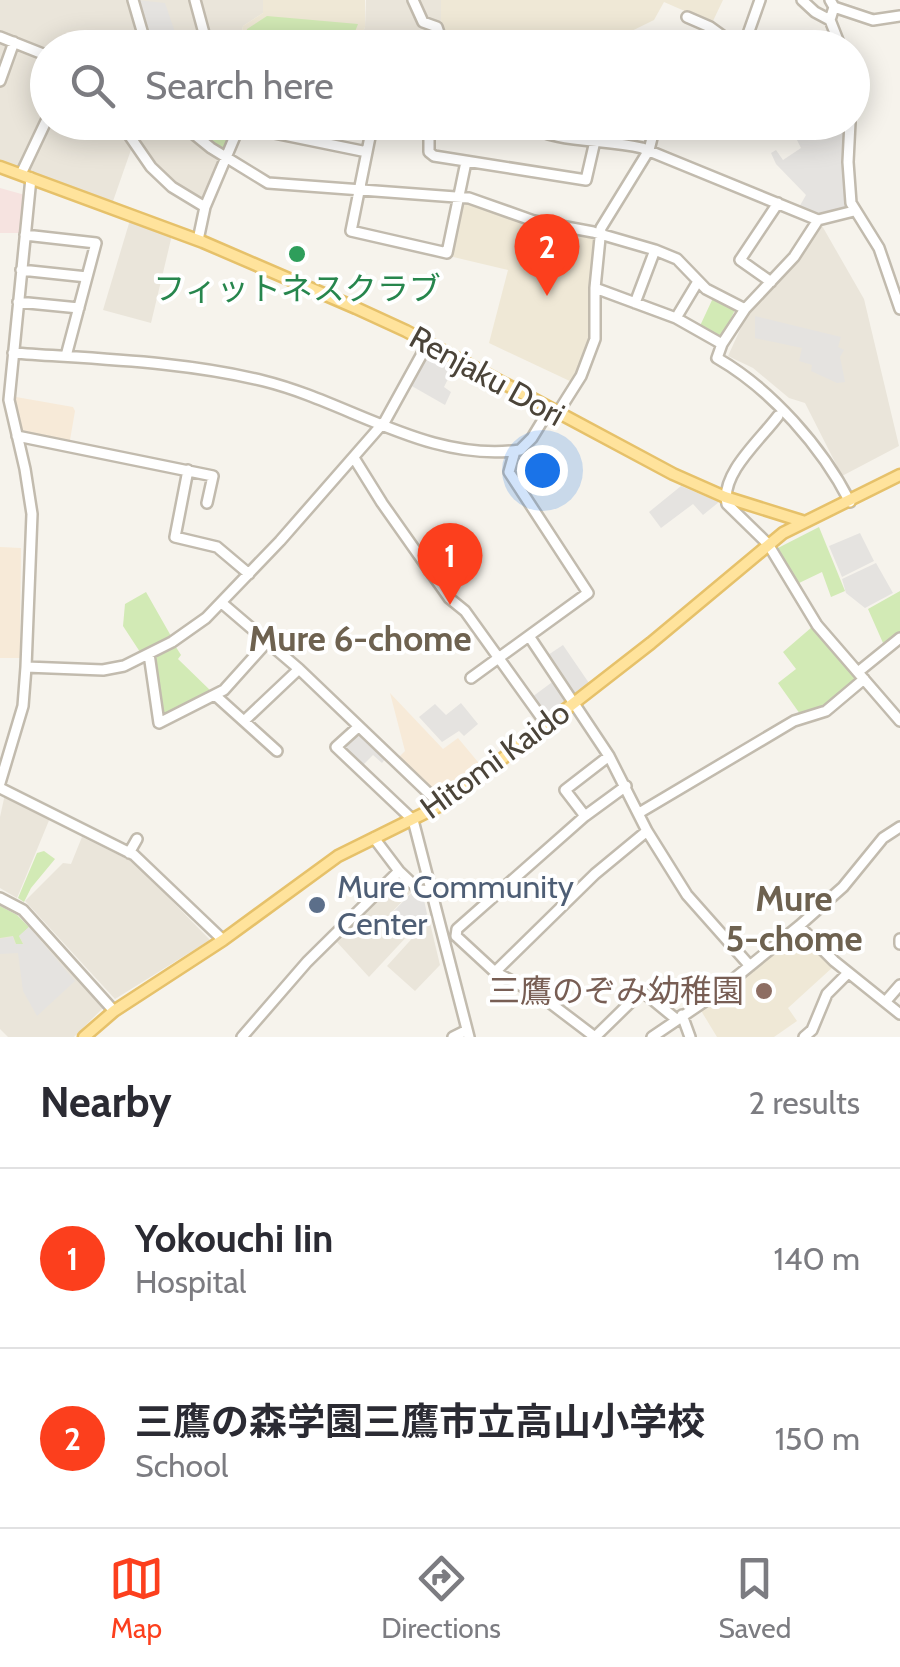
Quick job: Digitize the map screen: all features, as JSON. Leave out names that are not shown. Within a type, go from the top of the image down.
[{"type":"main road","name":"Renjaku Dori","points":[[0,167],[198,240],[428,343],[553,412],[724,497],[805,522]]},
{"type":"main road","name":"Hitomi Kaido","points":[[84,1037],[114,1010],[223,940],[324,866],[440,806],[768,544],[900,475]]},
{"type":"street","points":[[133,0],[141,30]]},
{"type":"street","points":[[194,0],[203,30]]},
{"type":"street","points":[[414,0],[423,22],[438,30]]},
{"type":"street","points":[[748,30],[760,0]]},
{"type":"street","points":[[802,0],[815,12],[832,11],[873,20],[900,16]]},
{"type":"street","points":[[687,17],[714,30]]},
{"type":"street","points":[[0,37],[30,49]]},
{"type":"street","points":[[0,80],[14,42]]},
{"type":"street","points":[[39,140],[26,176],[25,235],[9,406],[32,514],[26,668],[23,706],[0,786],[129,853],[223,940]]},
{"type":"street","points":[[134,140],[150,167],[176,190],[205,207]]},
{"type":"street","points":[[202,140],[268,183],[458,198],[655,250],[677,259],[697,283],[745,309]]},
{"type":"street","points":[[198,240],[205,207],[233,140]]},
{"type":"street","points":[[313,140],[367,152]]},
{"type":"street","points":[[369,140],[351,231],[447,253],[466,162]]},
{"type":"street","points":[[429,140],[429,152],[434,156],[586,180],[595,141]]},
{"type":"street","points":[[579,140],[649,150],[818,220],[854,211]]},
{"type":"street","points":[[13,353],[230,373],[291,389],[464,452],[515,451],[528,443],[580,376],[596,340],[594,288],[599,233],[652,140]]},
{"type":"street","points":[[849,140],[848,184],[854,211],[879,248],[900,309]]},
{"type":"street","points":[[770,282],[740,260],[778,202]]},
{"type":"street","points":[[818,220],[794,257],[745,309],[717,358],[741,372],[806,434],[835,472],[850,502]]},
{"type":"street","points":[[25,235],[96,243],[66,356]]},
{"type":"street","points":[[634,302],[655,250]]},
{"type":"street","points":[[21,270],[87,277]]},
{"type":"street","points":[[676,318],[697,283]]},
{"type":"street","points":[[594,288],[676,318],[722,344]]},
{"type":"street","points":[[18,302],[78,308]]},
{"type":"street","points":[[26,668],[103,670],[124,666],[192,629],[223,604],[382,424],[428,343]]},
{"type":"street","points":[[778,416],[732,474],[724,497],[768,544],[830,642],[900,721]]},
{"type":"street","points":[[17,436],[213,476],[207,504]]},
{"type":"street","points":[[472,678],[588,593],[509,472],[515,451]]},
{"type":"street","points":[[354,458],[449,598],[465,611],[546,724]]},
{"type":"street","points":[[188,470],[175,538],[217,548],[249,574]]},
{"type":"street","points":[[223,604],[299,669],[440,806]]},
{"type":"street","points":[[529,636],[609,756],[647,832],[688,895],[750,966]]},
{"type":"street","points":[[639,813],[794,721],[826,712],[900,638]]},
{"type":"street","points":[[149,654],[159,723],[216,696],[268,641]]},
{"type":"street","points":[[244,721],[299,669]]},
{"type":"street","points":[[216,696],[277,752]]},
{"type":"street","points":[[357,728],[336,747],[412,820],[468,1033],[453,1037]]},
{"type":"street","points":[[585,816],[565,790],[609,756]]},
{"type":"street","points":[[456,936],[458,929],[585,816],[626,786]]},
{"type":"street","points":[[652,1037],[799,926],[844,887],[883,838],[900,827]]},
{"type":"street","points":[[495,972],[595,874],[647,832]]},
{"type":"street","points":[[129,853],[136,838]]},
{"type":"street","points":[[374,838],[398,871],[420,890],[432,890]]},
{"type":"street","points":[[242,1037],[307,962],[398,871]]},
{"type":"street","points":[[0,898],[22,910],[114,1010]]},
{"type":"street","points":[[799,926],[848,973],[900,1014]]},
{"type":"street","points":[[444,936],[456,936],[495,972],[541,996],[589,1035],[642,992],[679,1017],[690,1037]]},
{"type":"street","points":[[804,1037],[812,1030],[827,994],[848,973]]},
{"type":"street","points":[[886,1001],[900,985]]},
{"type":"shaded area","points":[[0,0],[131,0],[139,30],[30,30],[30,140],[199,140],[223,158],[204,204],[176,189],[132,147],[112,204],[0,163]]},
{"type":"shaded area","points":[[135,0],[263,0],[263,13],[242,30],[144,30]]},
{"type":"shaded area","points":[[136,0],[165,3],[174,30],[145,30]]},
{"type":"shaded area","points":[[263,0],[365,0],[365,27],[242,30],[263,13]]},
{"type":"shaded area","points":[[366,0],[441,0],[444,30],[364,30]]},
{"type":"shaded area","points":[[441,0],[723,0],[712,23],[664,2],[654,20],[634,30],[444,30]]},
{"type":"shaded area","points":[[797,140],[844,140],[848,210],[822,218],[798,209],[806,195],[776,164],[771,153],[776,150],[783,160],[801,148]]},
{"type":"shaded area","points":[[0,188],[25,195],[19,233],[0,233]]},
{"type":"shaded area","points":[[459,204],[596,238],[593,336],[574,383],[489,343],[508,270],[449,256]]},
{"type":"shaded area","points":[[130,220],[172,235],[151,323],[103,310]]},
{"type":"shaded area","points":[[821,224],[864,299],[899,446],[842,476],[805,403],[789,398],[753,368],[728,356],[749,310]]},
{"type":"shaded area","points":[[755,316],[841,337],[838,347],[844,350],[840,357],[845,382],[837,383],[811,371],[812,365],[799,361],[802,348],[755,338]]},
{"type":"shaded area","points":[[429,348],[461,370],[458,376],[451,373],[444,387],[451,392],[445,405],[410,385]]},
{"type":"shaded area","points":[[16,397],[73,407],[70,440],[22,433],[14,410]]},
{"type":"shaded area","points":[[681,486],[719,502],[703,515],[693,504],[661,528],[649,512]]},
{"type":"shaded area","points":[[860,533],[874,561],[842,577],[829,546]]},
{"type":"shaded area","points":[[0,547],[21,548],[20,658],[0,658]]},
{"type":"shaded area","points":[[876,563],[893,593],[865,608],[846,593],[842,579]]},
{"type":"shaded area","points":[[563,645],[591,686],[575,696],[548,655]]},
{"type":"shaded area","points":[[555,680],[569,700],[547,717],[532,697]]},
{"type":"shaded area","points":[[390,693],[443,749],[458,738],[483,768],[439,801],[396,760],[405,751]]},
{"type":"shaded area","points":[[461,703],[478,724],[464,736],[459,731],[442,742],[419,717],[435,704],[446,715]]},
{"type":"shaded area","points":[[357,730],[386,758],[382,763],[373,755],[360,768],[341,746]]},
{"type":"shaded area","points":[[5,794],[50,818],[17,898],[0,888],[0,817]]},
{"type":"shaded area","points":[[82,837],[135,863],[210,940],[115,999],[25,901],[63,863],[71,864]]},
{"type":"shaded area","points":[[400,872],[415,888],[390,914],[411,932],[369,977],[335,940]]},
{"type":"shaded area","points":[[415,889],[423,895],[427,914],[411,932],[391,914]]},
{"type":"shaded area","points":[[0,906],[17,915],[103,1008],[74,1037],[8,1037],[0,1029]]},
{"type":"shaded area","points":[[427,922],[440,965],[415,991],[387,966]]},
{"type":"shaded area","points":[[29,927],[75,981],[37,1016],[23,991],[18,953],[0,954],[0,939],[13,937],[15,944],[24,944],[19,936]]},
{"type":"shaded area","name":"三鷹のぞみ幼稚園","points":[[798,932],[833,967],[788,1008],[797,1021],[774,1037],[717,1037],[700,1009]]},
{"type":"green space","points":[[267,16],[358,24],[356,30],[247,29]]},
{"type":"green space","points":[[210,140],[228,140],[224,149]]},
{"type":"green space","points":[[713,298],[736,308],[721,338],[699,328]]},
{"type":"green space","points":[[819,527],[845,591],[831,597],[822,572],[797,584],[776,549]]},
{"type":"green space","points":[[900,591],[900,632],[883,643],[868,609]]},
{"type":"green space","points":[[146,592],[171,636],[140,652],[123,626],[125,604]]},
{"type":"green space","points":[[812,627],[857,678],[825,705],[800,714],[778,683],[796,669],[783,652]]},
{"type":"green space","points":[[174,644],[181,655],[178,659],[214,694],[160,720],[152,657]]},
{"type":"green space","points":[[44,851],[55,859],[24,902],[18,898],[37,853]]},
{"type":"green space","points":[[0,906],[29,927],[19,936],[23,944],[16,944],[13,936],[0,938]]},
{"type":"place","name":"フィットネスクラブ","points":[[297,254]]},
{"type":"place","name":"三鷹の森学園三鷹市立高山小学校","points":[[547,296]]},
{"type":"place","name":"Yokouchi Iin","points":[[450,605]]},
{"type":"place","name":"Mure Community Center","points":[[317,905]]},
{"type":"place","name":"三鷹のぞみ幼稚園","points":[[764,991]]},
{"type":"district","name":"Mure 6-chome","points":[[360,639]]},
{"type":"district","name":"Mure 5-chome","points":[[794,919]]}]
